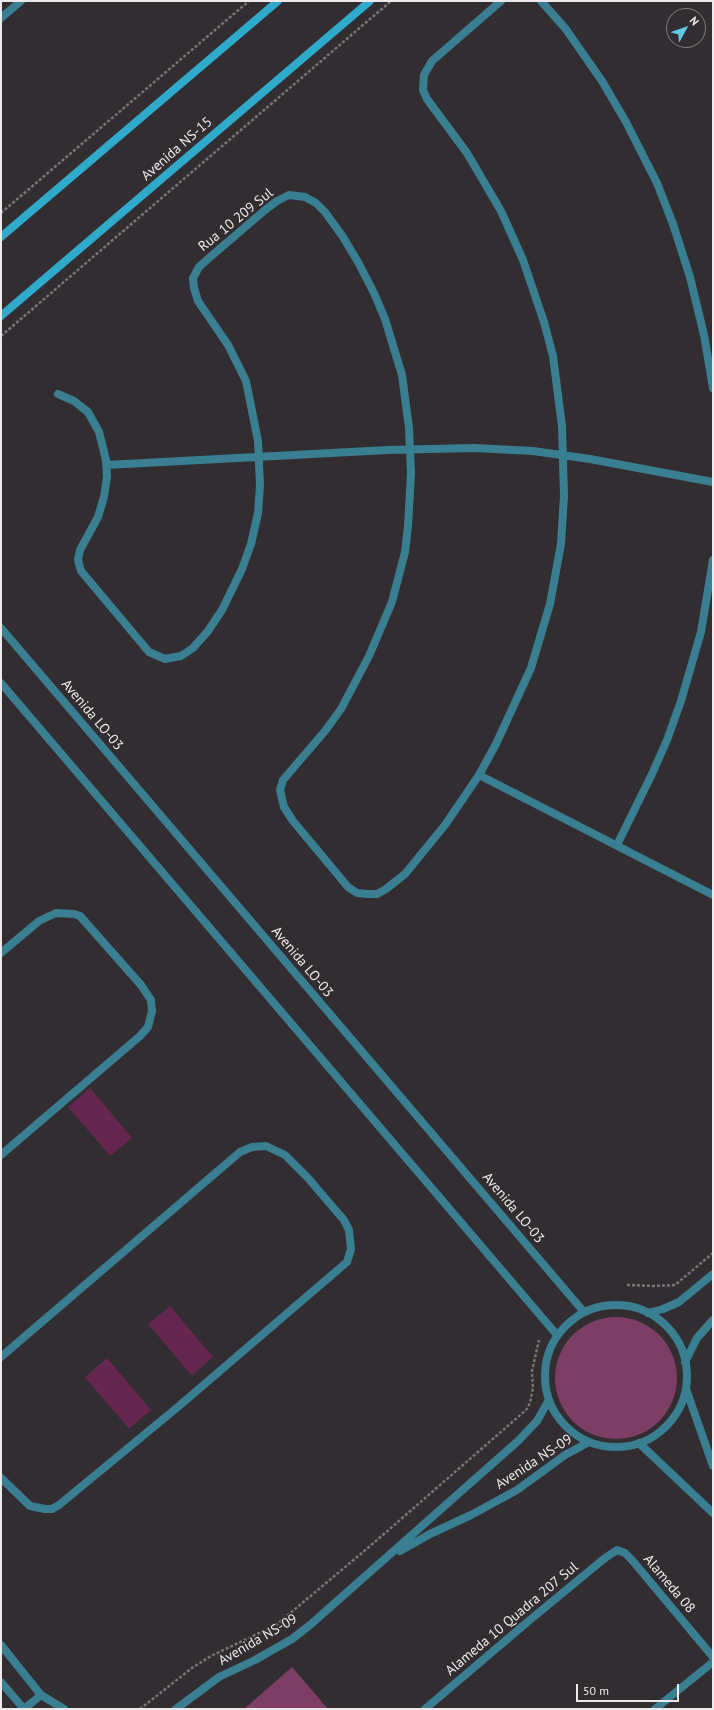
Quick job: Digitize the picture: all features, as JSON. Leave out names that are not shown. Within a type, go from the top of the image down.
[{"type":"main road","points":[[1,237],[278,1]]},
{"type":"main road","name":"Avenida NS-15","points":[[1,316],[370,1]]},
{"type":"street","points":[[1,18],[21,1]]},
{"type":"street","points":[[410,449],[411,493],[405,552],[392,602],[369,656],[341,709],[317,741],[283,780],[280,786],[284,807],[293,821],[348,887],[357,893],[372,894],[382,891],[405,874],[445,825],[479,776],[514,707],[531,668],[550,604],[557,571],[563,520],[564,455],[561,407],[553,356],[538,302],[523,260],[505,220],[485,183],[461,143],[429,102],[423,90],[424,78],[432,61],[501,1]]},
{"type":"street","points":[[541,1],[570,35],[602,81],[646,159],[668,209],[682,249],[701,320],[713,388]]},
{"type":"street","name":"Rua 10 209 Sul","points":[[260,457],[256,424],[246,381],[228,345],[198,301],[195,294],[193,278],[199,267],[265,210],[277,201],[289,195],[309,198],[322,209],[358,262],[374,293],[385,319],[402,375],[410,449]]},
{"type":"street","points":[[58,394],[74,401],[88,412],[99,432],[106,465],[106,484],[102,504],[98,517],[80,550],[78,560],[79,568],[145,649],[160,658],[174,659],[191,650],[208,631],[222,610],[242,569],[251,544],[258,513],[260,457]]},
{"type":"street","points":[[106,465],[410,449],[505,449],[620,463],[713,482]]},
{"type":"street","points":[[617,845],[658,760],[681,702],[701,632],[713,564]]},
{"type":"street","name":"Avenida LO-03","points":[[1,628],[584,1312]]},
{"type":"street","points":[[1,683],[557,1335]]},
{"type":"street","points":[[479,776],[713,895]]},
{"type":"street","points":[[1,953],[39,921],[56,913],[74,914],[80,916],[141,985],[151,1000],[152,1011],[148,1027],[140,1036],[1,1155]]},
{"type":"street","points":[[1,1357],[240,1152],[252,1147],[266,1146],[285,1154],[344,1220],[349,1230],[351,1249],[347,1262],[179,1406],[59,1505],[52,1509],[30,1506],[1,1478]]},
{"type":"street","points":[[648,1313],[663,1309],[679,1302],[713,1274]]},
{"type":"street","points":[[614,1305],[632,1307],[648,1313],[671,1331],[681,1348],[687,1378],[686,1389],[681,1405],[669,1423],[657,1434],[639,1443],[616,1447],[590,1442],[572,1432],[563,1423],[549,1400],[545,1384],[545,1367],[549,1350],[557,1335],[566,1325],[584,1312],[600,1306],[614,1305]]},
{"type":"street","points":[[685,1362],[697,1338],[713,1320]]},
{"type":"street","points":[[686,1389],[713,1466]]},
{"type":"street","name":"Avenida NS-09","points":[[176,1709],[219,1677],[255,1660],[292,1639],[326,1611],[387,1559],[522,1437],[541,1414],[549,1400]]},
{"type":"street","name":"Avenida NS-09","points":[[387,1559],[430,1534],[471,1515],[516,1490],[565,1455],[590,1442]]},
{"type":"street","points":[[639,1443],[713,1513]]},
{"type":"street","name":"Alameda 08","points":[[617,1550],[625,1553],[632,1560],[713,1657]]},
{"type":"street","name":"Alameda 10 Quadra 207 Sul","points":[[425,1709],[530,1619],[617,1550]]},
{"type":"street","points":[[1,1645],[41,1694],[64,1709]]},
{"type":"street","points":[[655,1709],[713,1662]]},
{"type":"street","points":[[1,1682],[24,1709],[41,1694]]},
{"type":"path","points":[[1,212],[249,1]]},
{"type":"path","points":[[1,336],[391,1]]},
{"type":"path","points":[[627,1285],[675,1285],[713,1253]]},
{"type":"path","points":[[140,1709],[159,1693],[211,1656],[276,1625],[369,1547],[526,1410],[530,1403],[533,1388],[532,1371],[539,1340]]},
{"type":"shaded area","points":[[616,1317],[628,1318],[639,1322],[650,1327],[659,1335],[667,1344],[672,1355],[676,1366],[676,1390],[672,1401],[667,1412],[659,1421],[650,1429],[639,1434],[628,1438],[616,1439],[604,1438],[593,1434],[582,1429],[573,1421],[565,1412],[560,1401],[556,1390],[555,1378],[556,1366],[560,1355],[565,1344],[573,1335],[582,1327],[593,1322],[604,1318]]},
{"type":"shaded area","points":[[292,1667],[328,1709],[244,1709]]},
{"type":"building","points":[[90,1088],[132,1138],[110,1156],[68,1107]]},
{"type":"building","points":[[170,1306],[213,1357],[192,1376],[148,1324]]},
{"type":"building","points":[[107,1358],[151,1410],[129,1429],[85,1377]]}]
